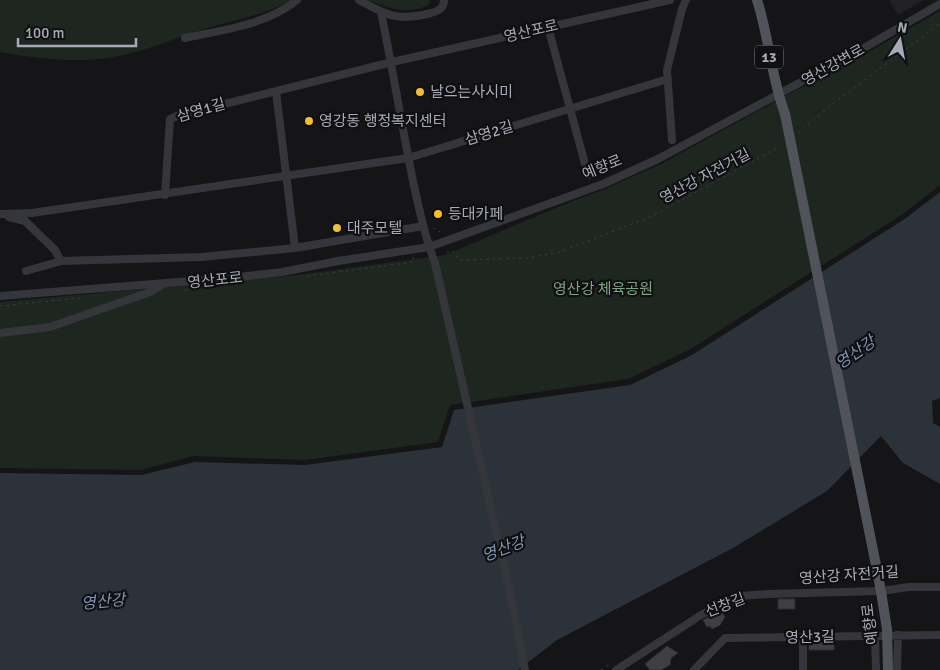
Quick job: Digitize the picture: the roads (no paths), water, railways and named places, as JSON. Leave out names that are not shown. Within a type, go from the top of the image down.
[{"type":"main road","name":"13","points":[[757,0],[778,95],[785,114],[880,586]]},
{"type":"main road","name":"예향로","points":[[880,586],[887,629],[888,670]]},
{"type":"street","points":[[185,38],[244,25],[286,10],[297,0]]},
{"type":"street","points":[[359,0],[395,17],[413,17],[441,9],[444,0]]},
{"type":"street","name":"영산포로","points":[[392,62],[670,0]]},
{"type":"street","points":[[672,140],[668,79],[669,62],[682,8],[686,0]]},
{"type":"street","name":"영산강변로","points":[[778,95],[940,4]]},
{"type":"street","points":[[381,12],[392,62],[408,158],[428,248],[435,263],[511,597],[525,670]]},
{"type":"street","points":[[548,27],[588,175]]},
{"type":"street","name":"삼영1길","points":[[165,194],[170,119],[392,62]]},
{"type":"street","name":"삼영2길","points":[[408,158],[668,79]]},
{"type":"street","points":[[276,91],[295,248]]},
{"type":"street","name":"예향로","points":[[428,248],[631,172],[778,95]]},
{"type":"street","points":[[1,215],[32,213],[408,158]]},
{"type":"street","points":[[1,215],[25,220],[55,250],[61,261]]},
{"type":"street","points":[[26,271],[61,261],[201,257],[295,248],[423,226]]},
{"type":"street","name":"영산포로","points":[[0,296],[163,285],[282,272],[338,261],[428,248]]},
{"type":"street","points":[[0,333],[50,327],[150,292],[163,285]]},
{"type":"street","name":"선창길","points":[[616,670],[701,615],[740,596],[880,586],[940,587]]},
{"type":"street","points":[[875,635],[876,670]]},
{"type":"street","points":[[897,670],[898,635]]},
{"type":"street","name":"영산3길","points":[[694,670],[724,638],[940,635]]},
{"type":"street","points":[[803,637],[803,670]]},
{"type":"water","name":"영산강","points":[[940,192],[940,398],[932,401],[933,423],[940,427],[940,484],[903,463],[881,436],[827,491],[733,548],[557,640],[518,670],[0,670],[0,473],[141,475],[195,462],[305,465],[442,447],[454,410],[630,385],[692,355],[906,218]]},
{"type":"place","name":"날으는사시미","points":[[420,92]]},
{"type":"place","name":"영강동 행정복지센터","points":[[309,121]]},
{"type":"place","name":"등대카페","points":[[438,214]]},
{"type":"place","name":"대주모텔","points":[[337,228]]},
{"type":"park label","name":"영산강 체육공원","points":[[603,289]]}]
